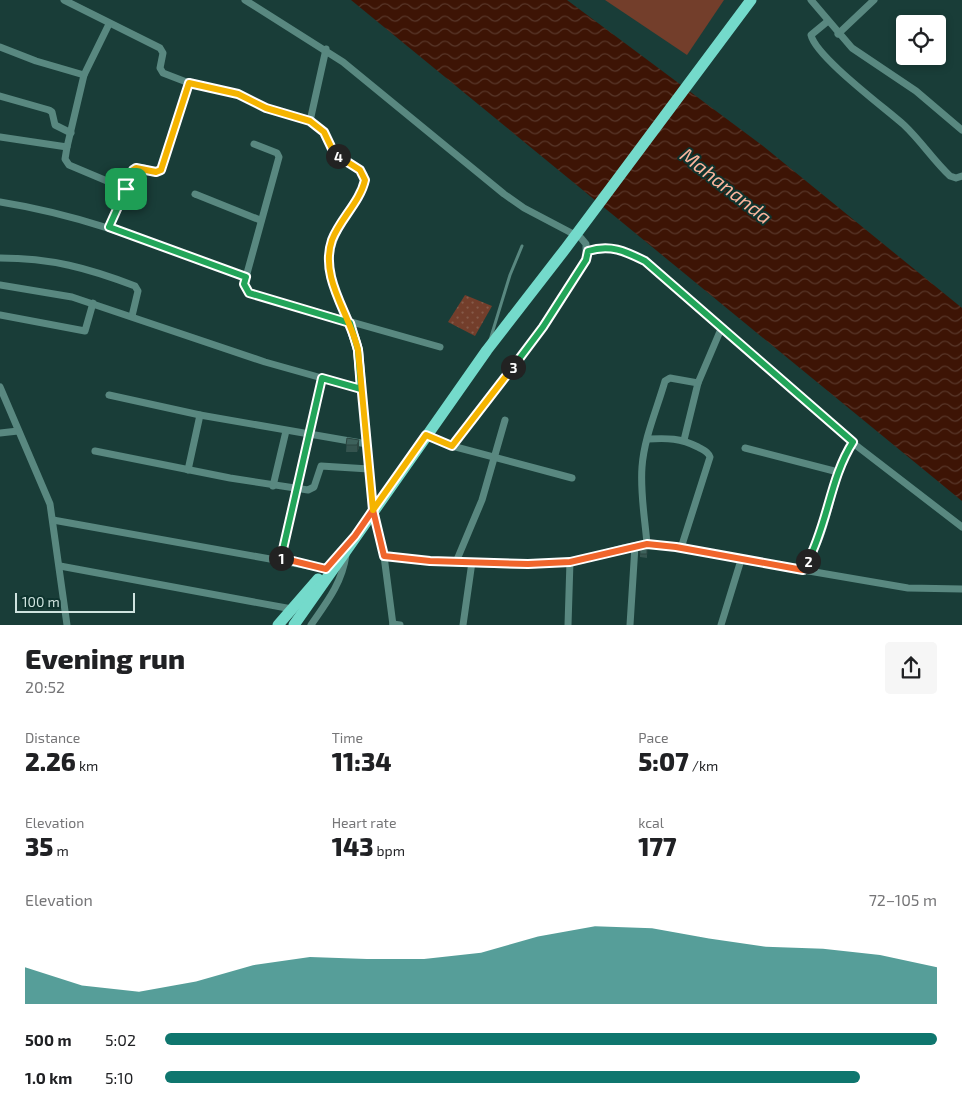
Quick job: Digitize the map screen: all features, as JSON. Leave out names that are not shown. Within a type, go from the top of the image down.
[{"type":"main road","points":[[294,625],[487,350],[566,248],[751,0]]},
{"type":"main road","points":[[278,625],[355,536]]},
{"type":"street","points":[[64,0],[160,48],[163,53],[160,70],[189,83],[238,94],[266,108],[310,121],[324,132],[334,153],[364,174],[364,187],[341,221],[332,242],[330,259],[332,281],[338,299],[350,323],[358,350],[373,510],[384,556],[395,625]]},
{"type":"street","points":[[245,0],[326,49],[504,194],[524,208],[581,238],[586,244],[588,251],[586,260],[543,327],[452,446]]},
{"type":"street","points":[[812,0],[838,34],[865,59],[916,90],[962,130]]},
{"type":"street","points":[[838,34],[874,0]]},
{"type":"street","points":[[828,21],[811,35],[823,53],[842,72],[904,125],[950,176],[956,178],[962,176]]},
{"type":"street","points":[[109,24],[84,75],[65,159],[69,165],[126,189]]},
{"type":"street","points":[[0,47],[36,61],[84,75]]},
{"type":"street","points":[[310,121],[326,49]]},
{"type":"street","points":[[109,227],[133,170],[136,168],[156,172],[161,170],[189,83]]},
{"type":"street","points":[[0,96],[49,110],[52,112],[55,125],[71,133]]},
{"type":"street","points":[[0,137],[67,147]]},
{"type":"street","points":[[254,144],[279,155],[244,284],[249,293],[440,347]]},
{"type":"street","points":[[195,194],[260,220]]},
{"type":"street","points":[[0,202],[47,210],[109,227],[246,277]]},
{"type":"street","points":[[588,251],[600,247],[614,248],[645,261],[853,442],[962,527]]},
{"type":"street","points":[[0,258],[64,263],[90,269],[135,286],[138,291],[132,316]]},
{"type":"street","points":[[0,285],[54,293],[93,303],[265,362],[361,389]]},
{"type":"street","points":[[0,315],[82,332],[87,330],[93,303]]},
{"type":"street","points":[[684,440],[698,383],[721,329]]},
{"type":"street","points":[[281,560],[322,378]]},
{"type":"street","points":[[647,544],[642,465],[648,439],[668,378],[698,383]]},
{"type":"street","points":[[0,387],[45,491],[53,520],[67,625]]},
{"type":"street","points":[[109,395],[200,415],[367,444]]},
{"type":"street","points":[[188,470],[200,415]]},
{"type":"street","points":[[456,562],[482,500],[505,420]]},
{"type":"street","points":[[273,486],[286,430]]},
{"type":"street","points":[[0,433],[18,431]]},
{"type":"street","points":[[426,435],[452,446],[572,478]]},
{"type":"street","points":[[648,439],[672,438],[684,440],[706,451],[710,457],[681,548]]},
{"type":"street","points":[[803,570],[818,542],[838,472],[853,442]]},
{"type":"street","points":[[745,448],[838,472]]},
{"type":"street","points":[[95,451],[273,486],[311,490],[321,466],[369,469]]},
{"type":"street","points":[[53,520],[326,569]]},
{"type":"street","points":[[384,556],[456,562],[528,564],[570,562],[647,544],[681,548],[908,588],[962,589]]},
{"type":"street","points":[[630,625],[635,546]]},
{"type":"street","points":[[311,625],[336,588],[343,572],[347,548]]},
{"type":"street","points":[[721,625],[741,560]]},
{"type":"street","points":[[462,625],[472,562]]},
{"type":"street","points":[[568,625],[570,562]]},
{"type":"street","points":[[60,566],[292,609]]},
{"type":"lane","points":[[487,350],[502,297],[522,246]]},
{"type":"shaded area","points":[[605,0],[724,0],[687,55]]},
{"type":"shaded area","points":[[465,295],[492,306],[475,336],[448,322]]},
{"type":"water","name":"Mahananda","points":[[351,0],[567,0],[763,146],[962,308],[962,501]]},
{"type":"building","points":[[347,438],[359,440],[357,445],[346,445]]},
{"type":"building","points":[[640,546],[647,546],[647,554],[640,554]]},
{"type":"route","points":[[126,189],[109,227],[246,277],[244,284],[245,289],[249,293],[350,323],[358,350],[361,389],[322,378],[281,560],[326,569],[355,536],[373,510],[384,556],[430,561],[528,564],[570,562],[647,544],[676,547],[803,570],[818,542],[838,472],[853,442],[645,261],[628,252],[614,248],[600,247],[588,251],[586,260],[543,327],[452,446],[426,435],[373,510],[358,350],[354,334],[350,323],[338,299],[332,281],[330,259],[332,242],[341,221],[364,187],[364,174],[334,153],[324,132],[310,121],[266,108],[238,94],[189,83],[161,170],[156,172],[136,168],[133,170],[126,189]]}]
